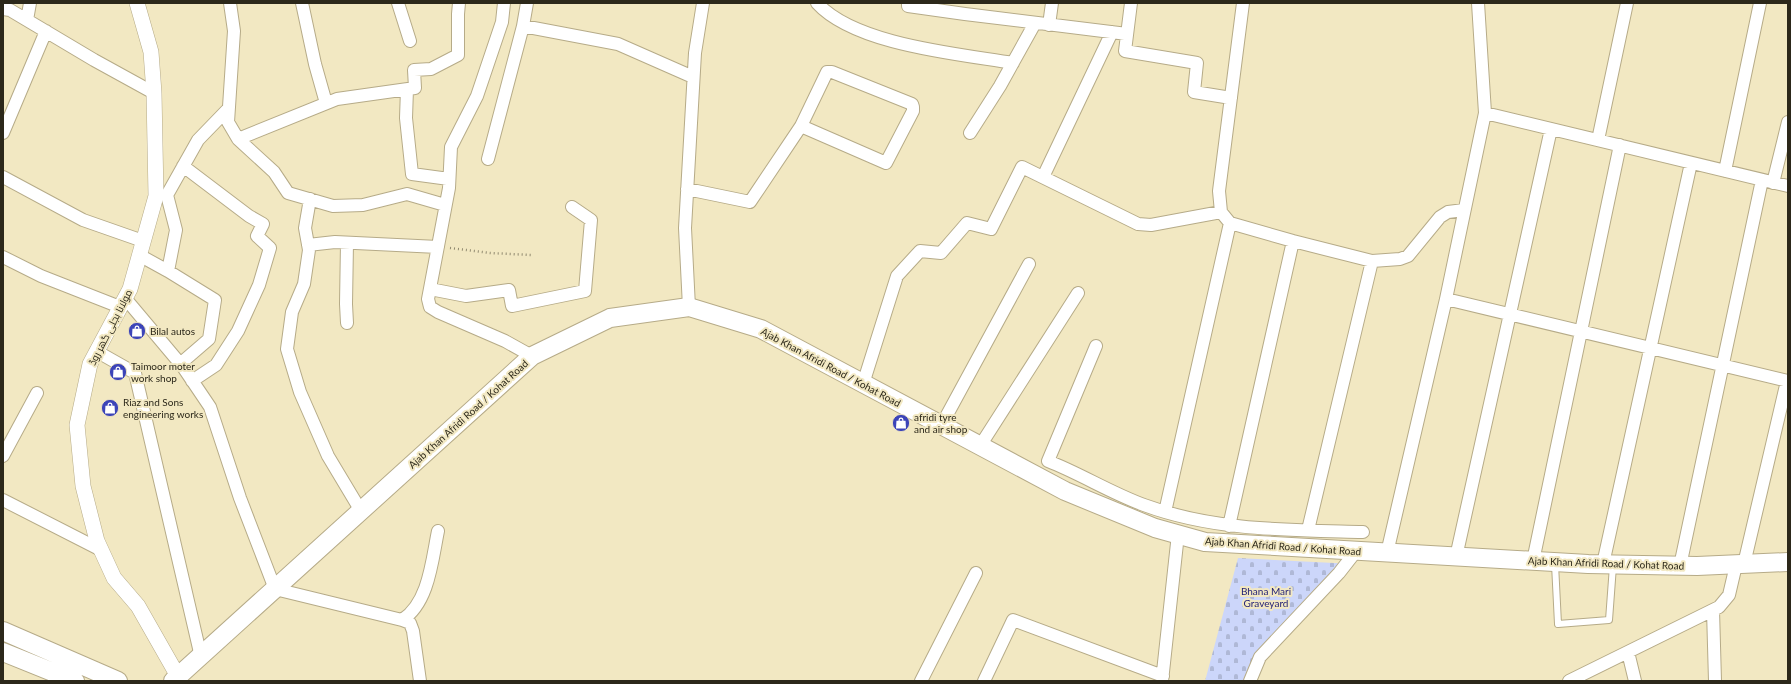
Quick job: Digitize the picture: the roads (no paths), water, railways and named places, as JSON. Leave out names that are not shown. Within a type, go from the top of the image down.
[{"type":"main road","name":"Ajab Khan Afridi Road / Kohat Road","points":[[176,679],[532,356],[610,318],[689,307],[761,329],[1065,491],[1155,528],[1205,542],[1456,557],[1608,564],[1680,566],[1788,562]]},
{"type":"main road","points":[[3,631],[118,681]]},
{"type":"main road","points":[[3,652],[75,681]]},
{"type":"street","points":[[26,20],[30,3]]},
{"type":"street","name":"مولانا بجلی گھر روڈ","points":[[137,3],[151,52],[154,92],[156,196],[130,288],[90,364],[77,425],[83,486],[97,541],[114,578],[138,606],[176,679]]},
{"type":"street","points":[[230,3],[234,32],[228,122],[238,139],[274,172],[288,193],[333,206],[363,205],[407,194],[445,205]]},
{"type":"street","points":[[302,3],[315,64],[326,103]]},
{"type":"street","points":[[398,3],[410,41]]},
{"type":"street","points":[[238,139],[337,98],[414,88],[414,70],[431,69],[458,55],[459,3]]},
{"type":"street","points":[[504,3],[502,22],[477,96],[452,147],[445,205],[428,299],[430,307],[505,341],[532,356]]},
{"type":"street","points":[[488,159],[523,26],[527,3]]},
{"type":"street","points":[[689,307],[685,228],[693,77],[695,53],[703,3]]},
{"type":"street","points":[[817,3],[832,9],[851,27],[888,40],[1013,63]]},
{"type":"street","points":[[908,3],[908,6],[1128,34]]},
{"type":"street","points":[[1050,25],[1052,3]]},
{"type":"street","points":[[1131,3],[1125,51],[1197,63],[1194,92],[1231,98]]},
{"type":"street","points":[[1243,3],[1219,191],[1221,212],[1230,223],[1293,242],[1372,260],[1400,259],[1408,256],[1440,218],[1448,212],[1464,210]]},
{"type":"street","points":[[1387,553],[1446,299],[1485,113],[1478,3]]},
{"type":"street","points":[[1598,140],[1627,3]]},
{"type":"street","points":[[1725,171],[1760,3]]},
{"type":"street","points":[[3,9],[10,10],[94,60],[154,92]]},
{"type":"street","points":[[970,133],[1013,63],[1035,23]]},
{"type":"street","points":[[523,26],[618,44],[693,77]]},
{"type":"street","points":[[3,134],[46,31]]},
{"type":"street","points":[[1043,177],[1112,32]]},
{"type":"street","points":[[687,189],[750,202],[801,126],[828,72],[832,72],[912,104],[913,107],[913,111],[886,163],[801,126]]},
{"type":"street","points":[[407,90],[406,118],[412,174],[449,179]]},
{"type":"street","points":[[168,271],[176,230],[167,195],[198,140],[228,109]]},
{"type":"street","points":[[1485,113],[1788,186]]},
{"type":"street","points":[[1680,566],[1722,365],[1768,181],[1788,122]]},
{"type":"street","points":[[1456,557],[1551,129]]},
{"type":"street","points":[[1533,561],[1620,145]]},
{"type":"street","points":[[1608,564],[1650,348],[1691,163]]},
{"type":"street","points":[[183,166],[249,216],[263,224],[257,236],[270,248],[259,285],[238,331],[216,365],[192,381]]},
{"type":"street","points":[[863,384],[898,276],[920,251],[941,253],[967,223],[991,229],[1022,167],[1138,224],[1152,225],[1221,212]]},
{"type":"street","points":[[3,177],[83,220],[141,248],[168,271],[215,300],[209,339],[180,364]]},
{"type":"street","points":[[310,199],[305,228],[309,250],[304,284],[292,312],[287,349],[300,392],[328,456],[361,511]]},
{"type":"street","points":[[430,289],[466,296],[509,290],[512,306],[585,291],[590,220],[572,207]]},
{"type":"street","points":[[1165,512],[1230,223]]},
{"type":"street","points":[[1229,526],[1293,242]]},
{"type":"street","points":[[308,245],[347,243],[438,247]]},
{"type":"street","points":[[347,243],[347,323]]},
{"type":"street","points":[[3,257],[41,276],[123,302],[180,364],[210,407],[240,498],[275,589],[410,623],[413,630],[420,681]]},
{"type":"street","points":[[1308,530],[1372,260]]},
{"type":"street","points":[[941,426],[1029,264]]},
{"type":"street","points":[[980,446],[1078,292]]},
{"type":"street","points":[[1446,299],[1788,381],[1740,564],[1729,595],[1719,607],[1569,681]]},
{"type":"street","points":[[1096,346],[1048,461],[1068,469],[1113,493],[1165,512],[1229,526],[1363,532]]},
{"type":"street","points":[[96,351],[135,373],[201,657]]},
{"type":"street","points":[[3,456],[37,394]]},
{"type":"street","points":[[3,500],[101,550]]},
{"type":"street","points":[[402,620],[412,614],[424,595],[438,531]]},
{"type":"street","points":[[984,681],[1013,620],[1163,678],[1178,534]]},
{"type":"street","points":[[1250,681],[1260,657],[1340,573],[1357,550]]},
{"type":"street","points":[[921,681],[976,573]]},
{"type":"street","points":[[1713,610],[1715,681]]},
{"type":"street","points":[[1628,652],[1635,681]]},
{"type":"lane","points":[[1555,562],[1558,624],[1609,620],[1608,564]]},
{"type":"place","name":"Bilal autos","points":[[137,331]]},
{"type":"place","name":"Taimoor moter work shop","points":[[118,372]]},
{"type":"place","name":"Riaz and Sons engineering works","points":[[110,408]]},
{"type":"place","name":"afridi tyre and air shop","points":[[901,423]]},
{"type":"park label","name":"Bhana Mari Graveyard","points":[[1266,596]]}]
